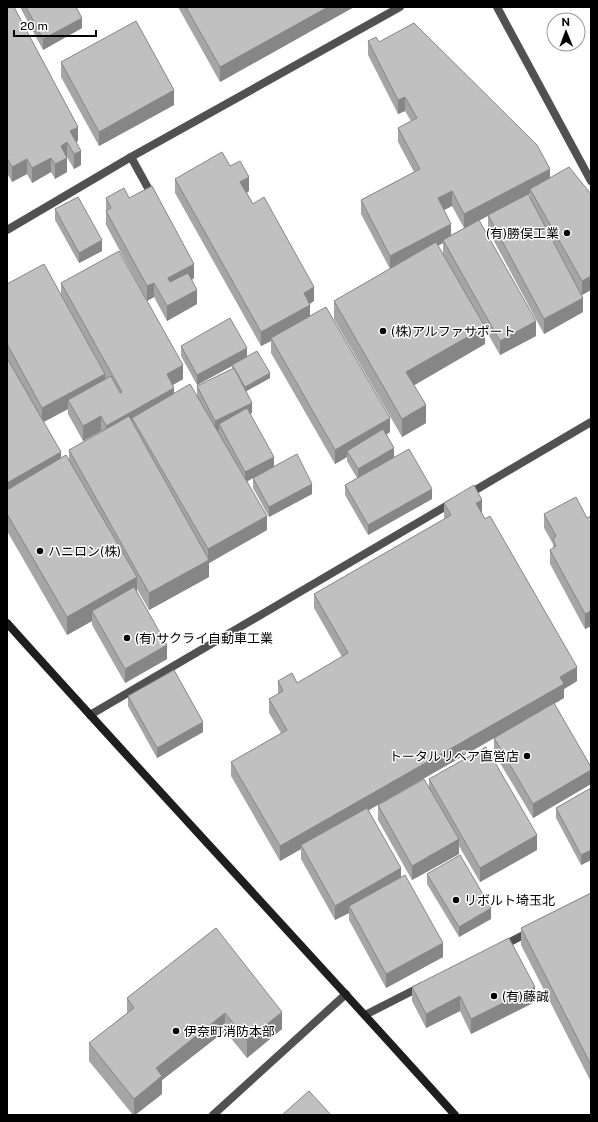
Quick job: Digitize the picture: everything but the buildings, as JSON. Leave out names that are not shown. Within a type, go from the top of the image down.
[{"type":"street","points":[[7,230],[131,157],[400,7]]},
{"type":"street","points":[[497,7],[591,181]]},
{"type":"street","points":[[131,157],[156,203]]},
{"type":"street","points":[[90,715],[591,422]]},
{"type":"street","points":[[7,622],[90,715],[366,1015],[455,1115]]},
{"type":"street","points":[[492,951],[542,926]]},
{"type":"street","points":[[366,1015],[429,983]]},
{"type":"street","points":[[213,1115],[346,994]]},
{"type":"place","name":"(有)勝俣工業","points":[[567,233]]},
{"type":"place","name":"(株)アルファサポート","points":[[383,331]]},
{"type":"place","name":"ハニロン(株)","points":[[40,551]]},
{"type":"place","name":"(有)サクライ自動車工業","points":[[127,638]]},
{"type":"place","name":"トータルリペア直営店","points":[[527,756]]},
{"type":"place","name":"リボルト埼玉北","points":[[456,900]]},
{"type":"place","name":"(有)藤誠","points":[[494,996]]},
{"type":"place","name":"伊奈町消防本部","points":[[176,1031]]}]
